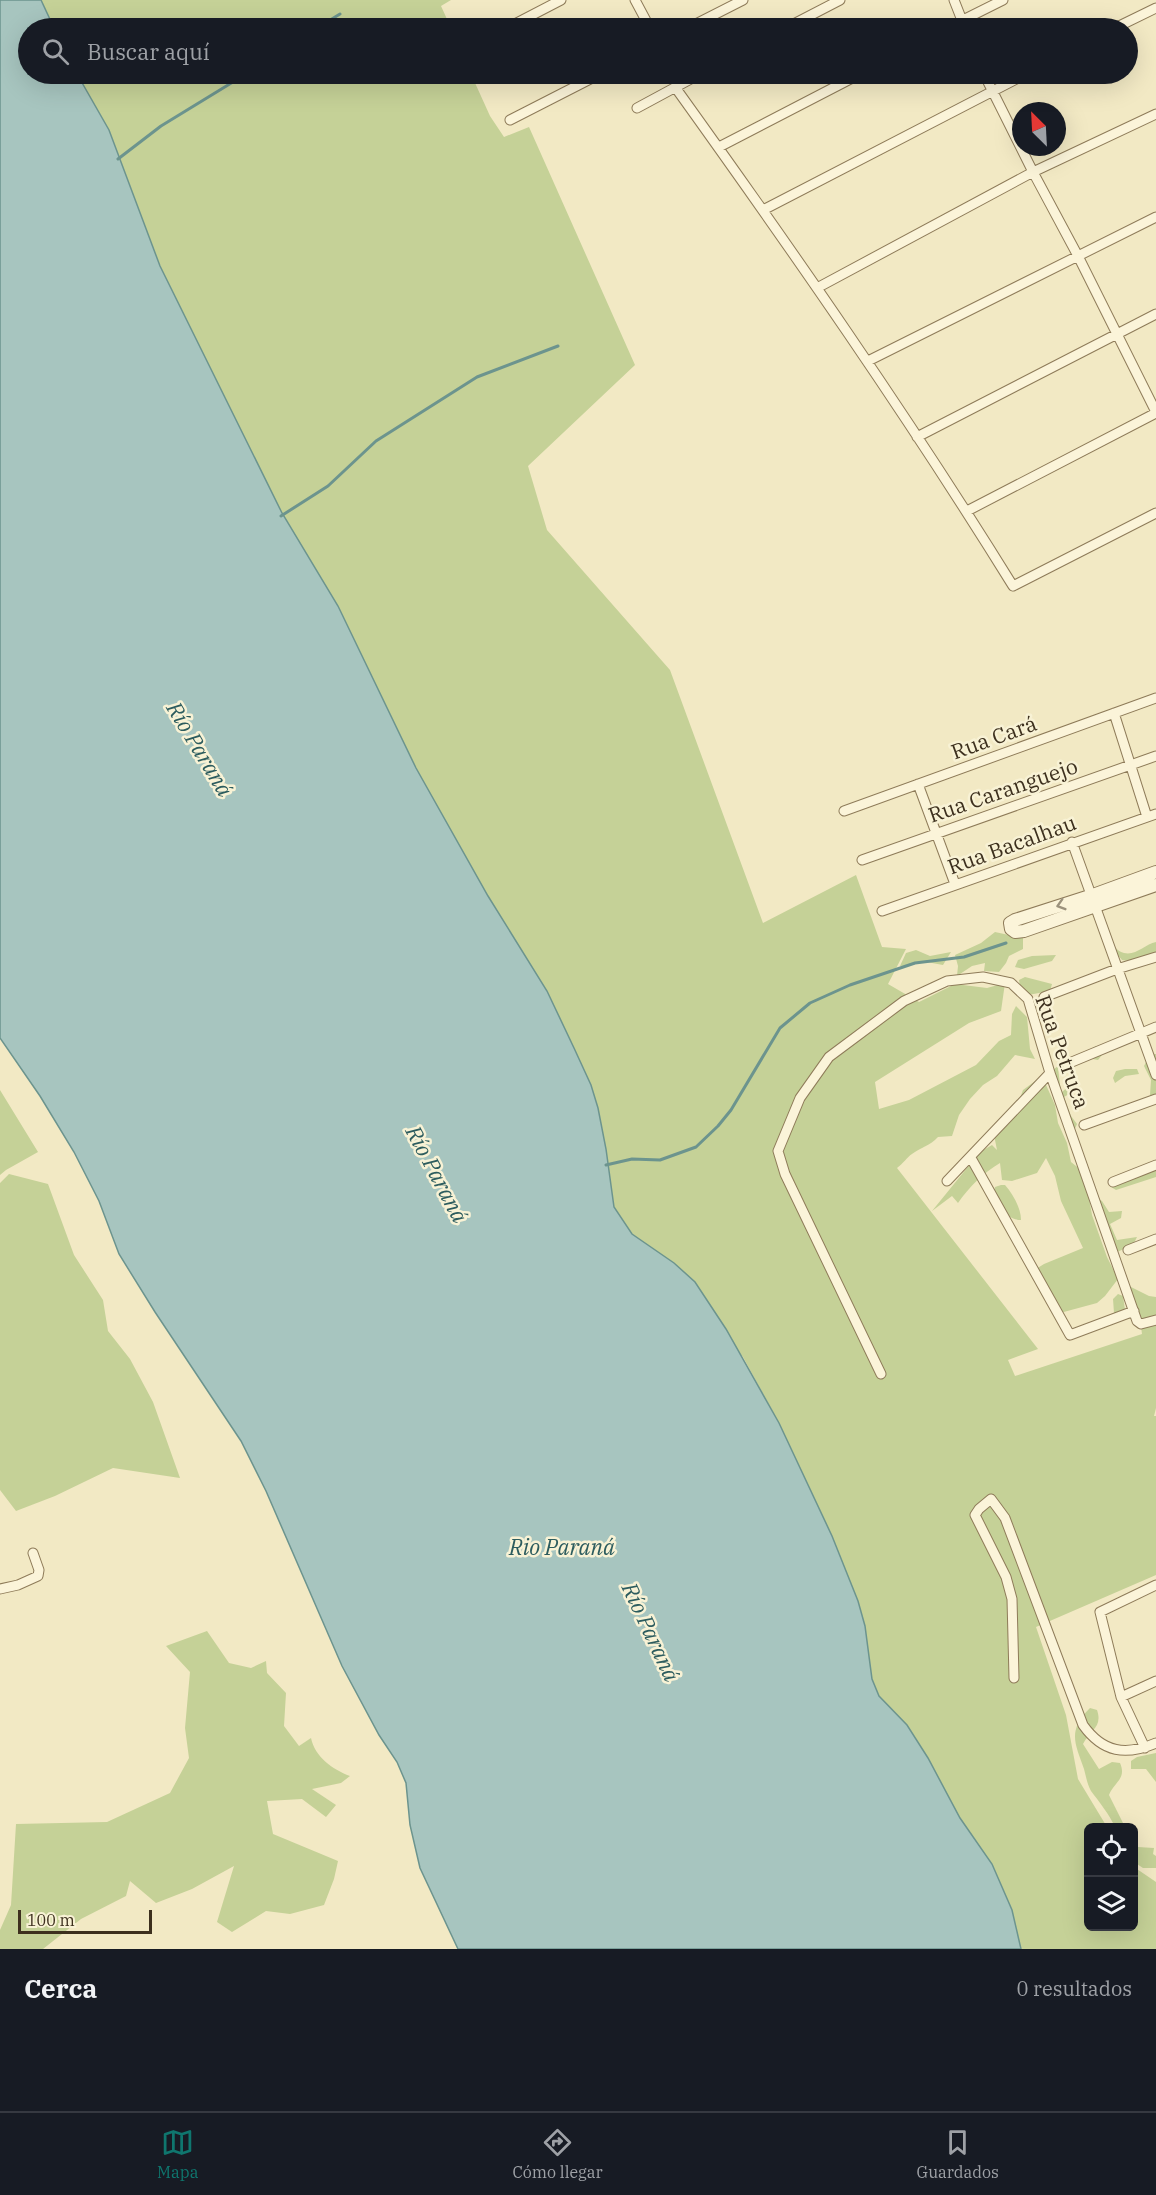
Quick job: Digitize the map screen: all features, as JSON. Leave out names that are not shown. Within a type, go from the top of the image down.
[{"type":"street","points":[[526,18],[561,0]]},
{"type":"street","points":[[635,0],[645,18]]},
{"type":"street","points":[[708,18],[743,0]]},
{"type":"street","points":[[954,0],[960,18]]},
{"type":"street","points":[[974,18],[1003,0]]},
{"type":"street","points":[[805,18],[837,1]]},
{"type":"street","points":[[1136,18],[1156,8]]},
{"type":"street","points":[[510,120],[580,84]]},
{"type":"street","points":[[637,108],[681,84]]},
{"type":"street","points":[[718,147],[841,84]]},
{"type":"street","points":[[967,511],[1156,413],[989,84]]},
{"type":"street","points":[[763,210],[1006,84]]},
{"type":"street","points":[[675,87],[868,361],[967,511],[1013,586],[1156,513]]},
{"type":"street","points":[[817,288],[1032,172],[1156,114]]},
{"type":"street","points":[[868,361],[1156,217]]},
{"type":"street","points":[[917,437],[1156,314]]},
{"type":"street","name":"Rua Cará","points":[[844,811],[1156,698]]},
{"type":"street","points":[[1114,713],[1131,765],[1152,815]]},
{"type":"street","name":"Rua Caranguejo","points":[[862,860],[1156,756]]},
{"type":"street","points":[[918,784],[955,884]]},
{"type":"street","name":"Rua Bacalhau","points":[[882,911],[1152,815]]},
{"type":"street","points":[[1072,842],[1156,1075]]},
{"type":"street","points":[[1156,872],[1095,901],[1024,931],[1015,932],[1011,929],[1010,923],[1015,920],[1095,901],[1156,885]]},
{"type":"street","points":[[1044,998],[1117,969],[1156,957]]},
{"type":"street","name":"Rua Petruca","points":[[881,1374],[785,1174],[778,1152],[800,1098],[829,1057],[904,1001],[947,981],[983,977],[1011,983],[1028,999],[1050,1073],[1137,1321],[1141,1324],[1156,1320]]},
{"type":"street","points":[[1067,1064],[1156,1027]]},
{"type":"street","points":[[947,1181],[1050,1073]]},
{"type":"street","points":[[1084,1125],[1156,1099]]},
{"type":"street","points":[[970,1158],[1070,1335],[1134,1311]]},
{"type":"street","points":[[1113,1182],[1156,1165]]},
{"type":"street","points":[[1128,1250],[1156,1239]]},
{"type":"street","points":[[1014,1678],[1012,1599],[1006,1577],[975,1515],[978,1509],[991,1499],[1005,1518],[1083,1725],[1092,1737],[1120,1751],[1145,1748],[1156,1743]]},
{"type":"street","points":[[0,1589],[18,1585],[38,1576],[39,1570],[33,1553]]},
{"type":"street","points":[[1145,1748],[1121,1697],[1100,1612],[1156,1585]]},
{"type":"street","points":[[1121,1697],[1156,1681]]},
{"type":"green space","points":[[41,0],[451,0],[441,6],[446,18],[49,18]]},
{"type":"green space","points":[[83,84],[476,84],[490,116],[504,137],[529,127],[635,365],[528,466],[547,530],[670,670],[763,923],[856,875],[882,947],[906,949],[888,984],[919,1002],[955,984],[987,988],[1005,983],[1001,1011],[969,1023],[875,1082],[879,1109],[909,1100],[976,1065],[999,1041],[1011,1035],[1012,1014],[1016,1006],[1027,1017],[1030,1049],[1035,1059],[1015,1055],[997,1076],[983,1085],[970,1099],[959,1115],[952,1136],[938,1137],[910,1155],[897,1168],[1038,1349],[1008,1360],[1015,1376],[1142,1334],[1140,1319],[1129,1286],[1156,1297],[1156,1408],[1154,1416],[1156,1416],[1156,1575],[1036,1627],[1066,1715],[1078,1779],[1105,1823],[1084,1823],[1084,1931],[1138,1931],[1138,1870],[1156,1882],[1156,1949],[1021,1949],[1012,1910],[992,1864],[960,1818],[928,1758],[907,1725],[879,1696],[872,1679],[858,1601],[832,1536],[779,1423],[743,1357],[649,1247],[632,1234],[614,1207],[606,1149],[591,1085],[547,991],[488,896],[416,768],[338,606],[282,513],[160,266],[109,130]]},
{"type":"green space","points":[[1103,921],[1119,951],[1133,953],[1156,942],[1156,952],[1129,961],[1122,960],[1117,954]]},
{"type":"green space","points":[[995,932],[1023,938],[1023,949],[1009,956],[999,972],[984,971],[985,963],[972,966],[957,976],[958,966],[955,955],[981,943]]},
{"type":"green space","points":[[916,950],[930,956],[951,952],[943,965],[921,961],[906,967],[900,966],[906,953]]},
{"type":"green space","points":[[1056,955],[1052,961],[1024,969],[1015,967],[1018,960],[1032,956]]},
{"type":"green space","points":[[1025,977],[1052,984],[1050,991],[1028,995],[1020,987],[1019,980]]},
{"type":"green space","points":[[1096,1046],[1105,1051],[1098,1060],[1087,1058],[1063,1070],[1058,1068],[1061,1093],[1073,1082],[1077,1085],[1074,1091],[1064,1097],[1071,1116],[1077,1124],[1074,1131],[1054,1079],[1053,1070],[1065,1060],[1081,1055]]},
{"type":"green space","points":[[1150,1054],[1156,1054],[1156,1095],[1150,1095],[1151,1080],[1144,1066]]},
{"type":"green space","points":[[1137,1069],[1139,1074],[1125,1076],[1115,1083],[1113,1078],[1116,1071]]},
{"type":"green space","points":[[1042,1076],[1055,1105],[1058,1123],[1067,1143],[1071,1162],[1081,1170],[1086,1181],[1092,1215],[1107,1257],[1118,1279],[1097,1303],[1060,1313],[1036,1269],[1083,1248],[1061,1201],[1055,1176],[1046,1158],[1037,1173],[1012,1181],[1002,1180],[1000,1163],[977,1181],[958,1203],[952,1196],[932,1211],[980,1152],[992,1145],[997,1150],[994,1135],[1019,1101],[1023,1090]]},
{"type":"green space","points":[[0,1090],[38,1152],[0,1175]]},
{"type":"green space","points":[[1156,1169],[1156,1177],[1116,1190],[1111,1187]]},
{"type":"green space","points":[[9,1174],[48,1184],[74,1255],[103,1300],[108,1331],[130,1359],[153,1402],[180,1478],[113,1468],[55,1496],[16,1511],[0,1490],[0,1183]]},
{"type":"green space","points":[[1005,1185],[1014,1197],[1021,1220],[1011,1217],[1001,1206],[994,1191],[995,1187]]},
{"type":"green space","points":[[1097,1198],[1102,1201],[1109,1212],[1122,1211],[1121,1218],[1110,1224],[1117,1240],[1137,1237],[1133,1245],[1117,1252]]},
{"type":"green space","points":[[1118,1294],[1123,1296],[1125,1310],[1120,1314],[1114,1313],[1113,1299]]},
{"type":"green space","points":[[207,1631],[229,1663],[251,1668],[266,1661],[267,1673],[286,1693],[284,1726],[299,1746],[311,1738],[316,1751],[325,1762],[350,1776],[341,1783],[312,1789],[336,1805],[326,1817],[302,1799],[267,1801],[273,1834],[338,1861],[324,1905],[290,1914],[266,1911],[232,1932],[217,1922],[234,1866],[192,1889],[156,1903],[130,1881],[126,1896],[81,1919],[43,1949],[0,1949],[0,1930],[11,1905],[16,1824],[107,1822],[170,1793],[189,1758],[185,1728],[190,1672],[166,1646]]},
{"type":"green space","points":[[1090,1708],[1097,1710],[1097,1725],[1083,1744],[1099,1769],[1112,1762],[1120,1763],[1122,1768],[1121,1777],[1109,1795],[1123,1823],[1113,1823],[1088,1783],[1075,1737],[1078,1724]]},
{"type":"green space","points":[[1156,1753],[1156,1782],[1146,1769],[1131,1769],[1131,1761],[1137,1757]]},
{"type":"green space","points":[[1138,1847],[1154,1848],[1156,1868],[1143,1868],[1138,1865]]},
{"type":"water","name":"Rio Paraná","points":[[0,0],[41,0],[49,18],[18,18],[18,84],[83,84],[109,130],[160,266],[282,513],[338,606],[416,768],[488,896],[547,991],[574,1048],[591,1085],[598,1108],[614,1207],[632,1234],[674,1263],[695,1282],[726,1329],[779,1423],[832,1536],[858,1601],[865,1626],[872,1679],[879,1696],[907,1725],[928,1758],[960,1818],[992,1864],[1012,1910],[1021,1949],[458,1949],[420,1868],[410,1825],[406,1783],[397,1762],[379,1735],[342,1666],[266,1491],[241,1441],[119,1254],[99,1201],[74,1152],[40,1096],[0,1038]]},
{"type":"waterway","points":[[333,18],[340,14]]},
{"type":"waterway","points":[[118,159],[161,126],[230,84]]},
{"type":"waterway","points":[[281,516],[328,486],[376,441],[477,377],[558,346]]},
{"type":"waterway","points":[[606,1165],[632,1159],[660,1160],[696,1147],[731,1110],[780,1028],[810,1003],[850,985],[915,963],[964,957],[1006,943]]},
{"type":"water label","name":"Río Paraná","points":[[200,749]]},
{"type":"water label","name":"Río Paraná","points":[[437,1174]]},
{"type":"water label","name":"Río Paraná","points":[[651,1632]]}]
